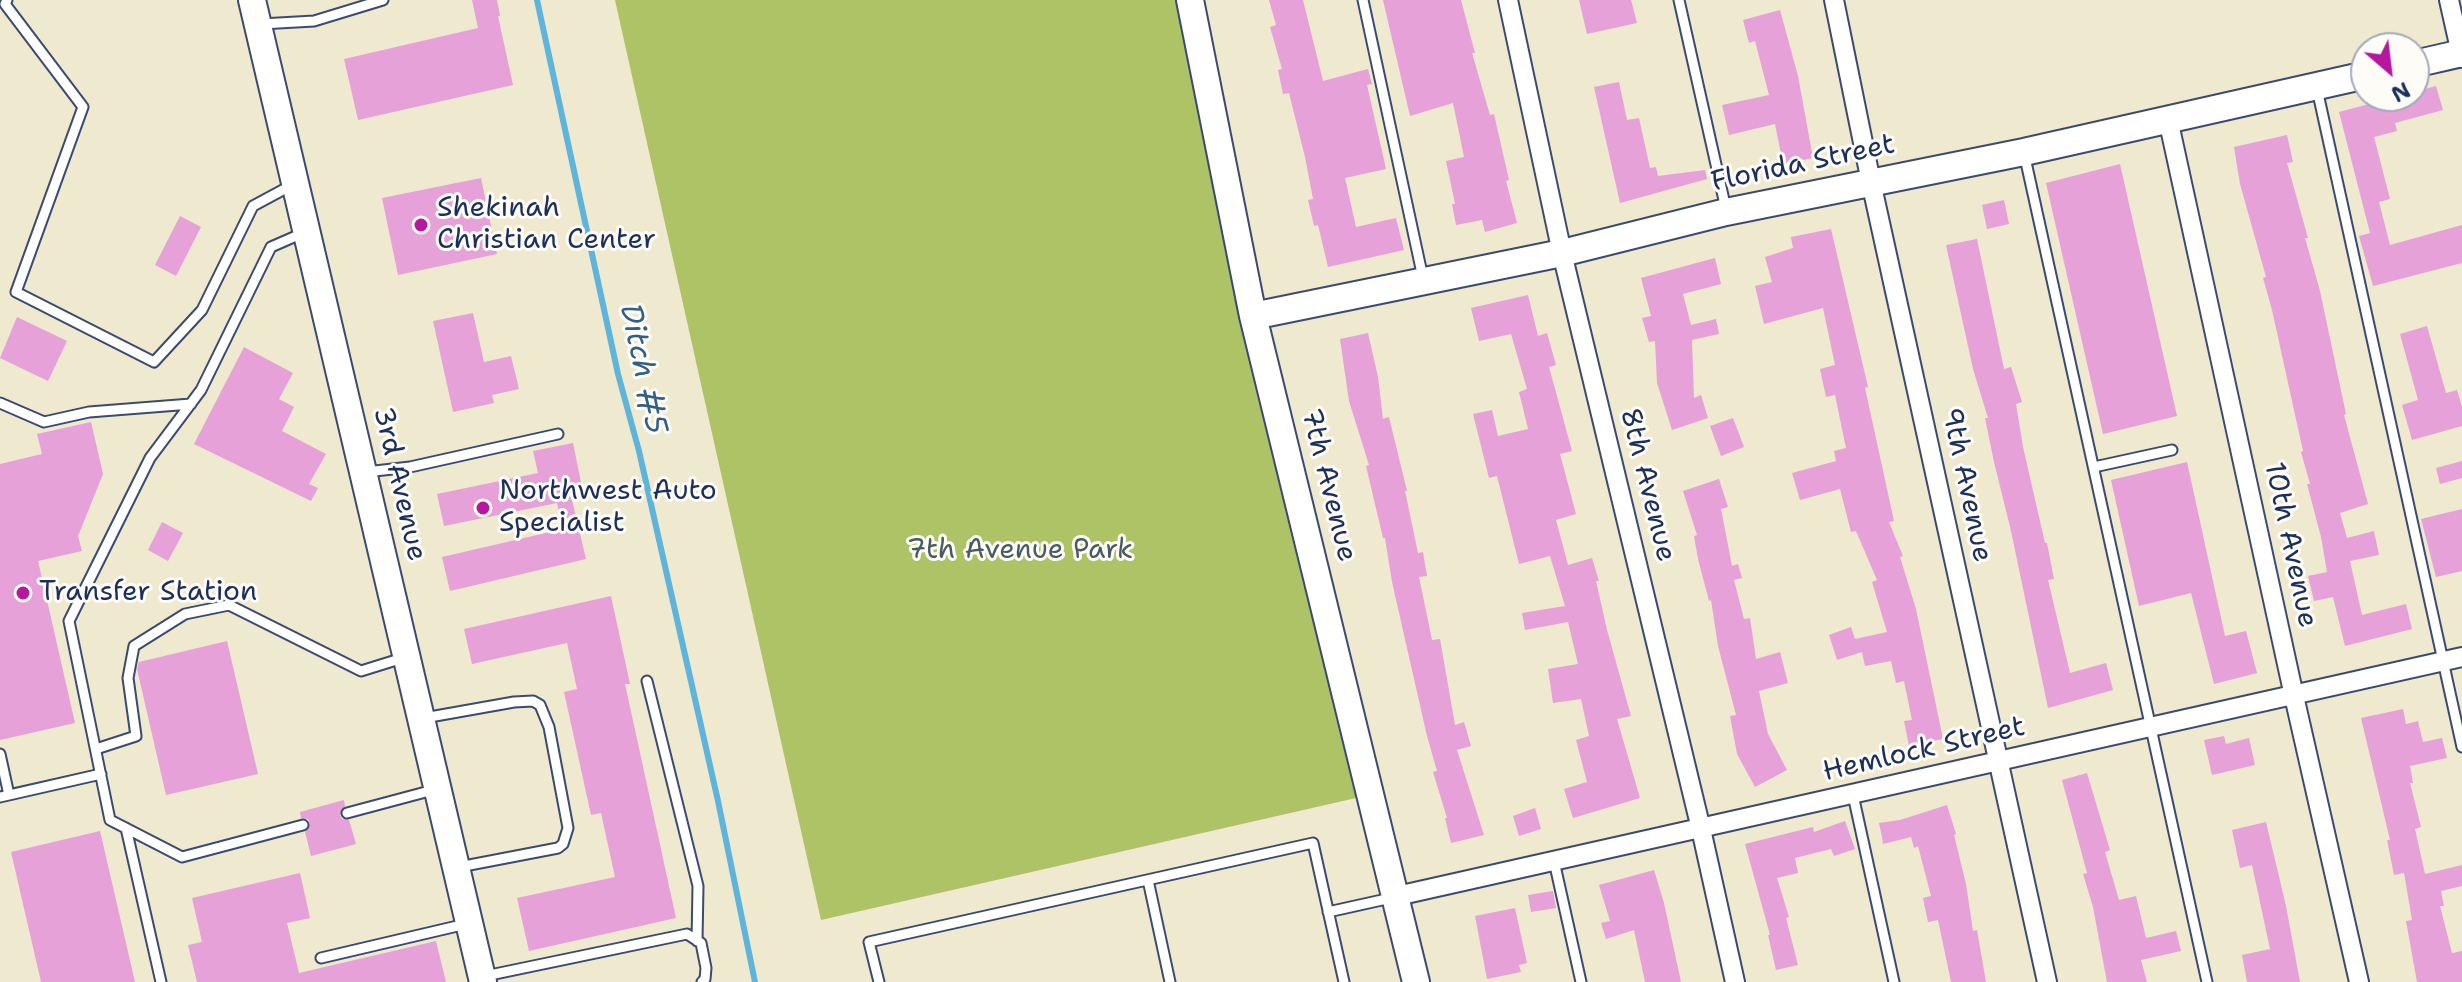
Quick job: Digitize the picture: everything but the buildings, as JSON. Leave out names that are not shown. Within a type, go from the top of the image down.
[{"type":"street","name":"7th Avenue","points":[[1190,0],[1253,316],[1416,982]]},
{"type":"street","name":"8th Avenue","points":[[1508,0],[1562,253],[1735,982]]},
{"type":"street","name":"9th Avenue","points":[[1834,0],[1871,182],[2047,982]]},
{"type":"street","points":[[2430,61],[2462,55],[2449,0]]},
{"type":"street","name":"3rd Avenue","points":[[255,12],[482,979]]},
{"type":"street","name":"Florida Street","points":[[1253,316],[1562,253],[1726,212],[2024,152],[2350,79]]},
{"type":"street","name":"10th Avenue","points":[[2168,119],[2359,982]]},
{"type":"street","name":"Hemlock Street","points":[[1397,896],[2462,657]]},
{"type":"lane","points":[[7,0],[5,4],[83,107],[16,292],[154,362],[202,310],[253,206],[295,184]]},
{"type":"lane","points":[[255,12],[314,21],[383,0]]},
{"type":"lane","points":[[1363,0],[1424,281]]},
{"type":"lane","points":[[1679,0],[1726,212]]},
{"type":"lane","points":[[2316,86],[2462,747]]},
{"type":"lane","points":[[2024,152],[2207,982]]},
{"type":"lane","points":[[303,825],[182,857],[110,820],[69,621],[150,458],[201,390],[271,247],[306,232]]},
{"type":"lane","points":[[0,403],[44,422],[89,412],[191,404]]},
{"type":"lane","points":[[363,472],[410,467],[558,434]]},
{"type":"lane","points":[[2094,467],[2172,450]]},
{"type":"lane","points":[[96,749],[136,736],[128,678],[134,646],[185,614],[229,605],[361,671],[406,656]]},
{"type":"lane","points":[[647,681],[698,886],[697,941]]},
{"type":"lane","points":[[421,719],[533,701],[540,705],[549,727],[568,828],[563,844],[558,848],[456,868]]},
{"type":"lane","points":[[0,754],[5,796],[101,774]]},
{"type":"lane","points":[[347,813],[438,789]]},
{"type":"lane","points":[[1853,795],[1894,982]]},
{"type":"lane","points":[[126,828],[161,982]]},
{"type":"lane","points":[[879,982],[869,942],[1313,843],[1344,982]]},
{"type":"lane","points":[[1554,861],[1581,982]]},
{"type":"lane","points":[[1148,880],[1170,982]]},
{"type":"lane","points":[[1328,912],[1397,896]]},
{"type":"lane","points":[[321,958],[470,924]]},
{"type":"lane","points":[[482,979],[687,934],[701,943],[706,968],[702,982]]},
{"type":"green space","name":"7th Avenue Park","points":[[615,0],[1177,0],[1356,798],[821,920]]},
{"type":"waterway","name":"Ditch #5","points":[[537,0],[618,374],[639,451],[718,801],[755,982]]},
{"type":"place","name":"Shekinah Christian Center","points":[[421,225]]},
{"type":"place","name":"Northwest Auto Specialist","points":[[483,508]]},
{"type":"place","name":"Transfer Station","points":[[23,593]]}]
